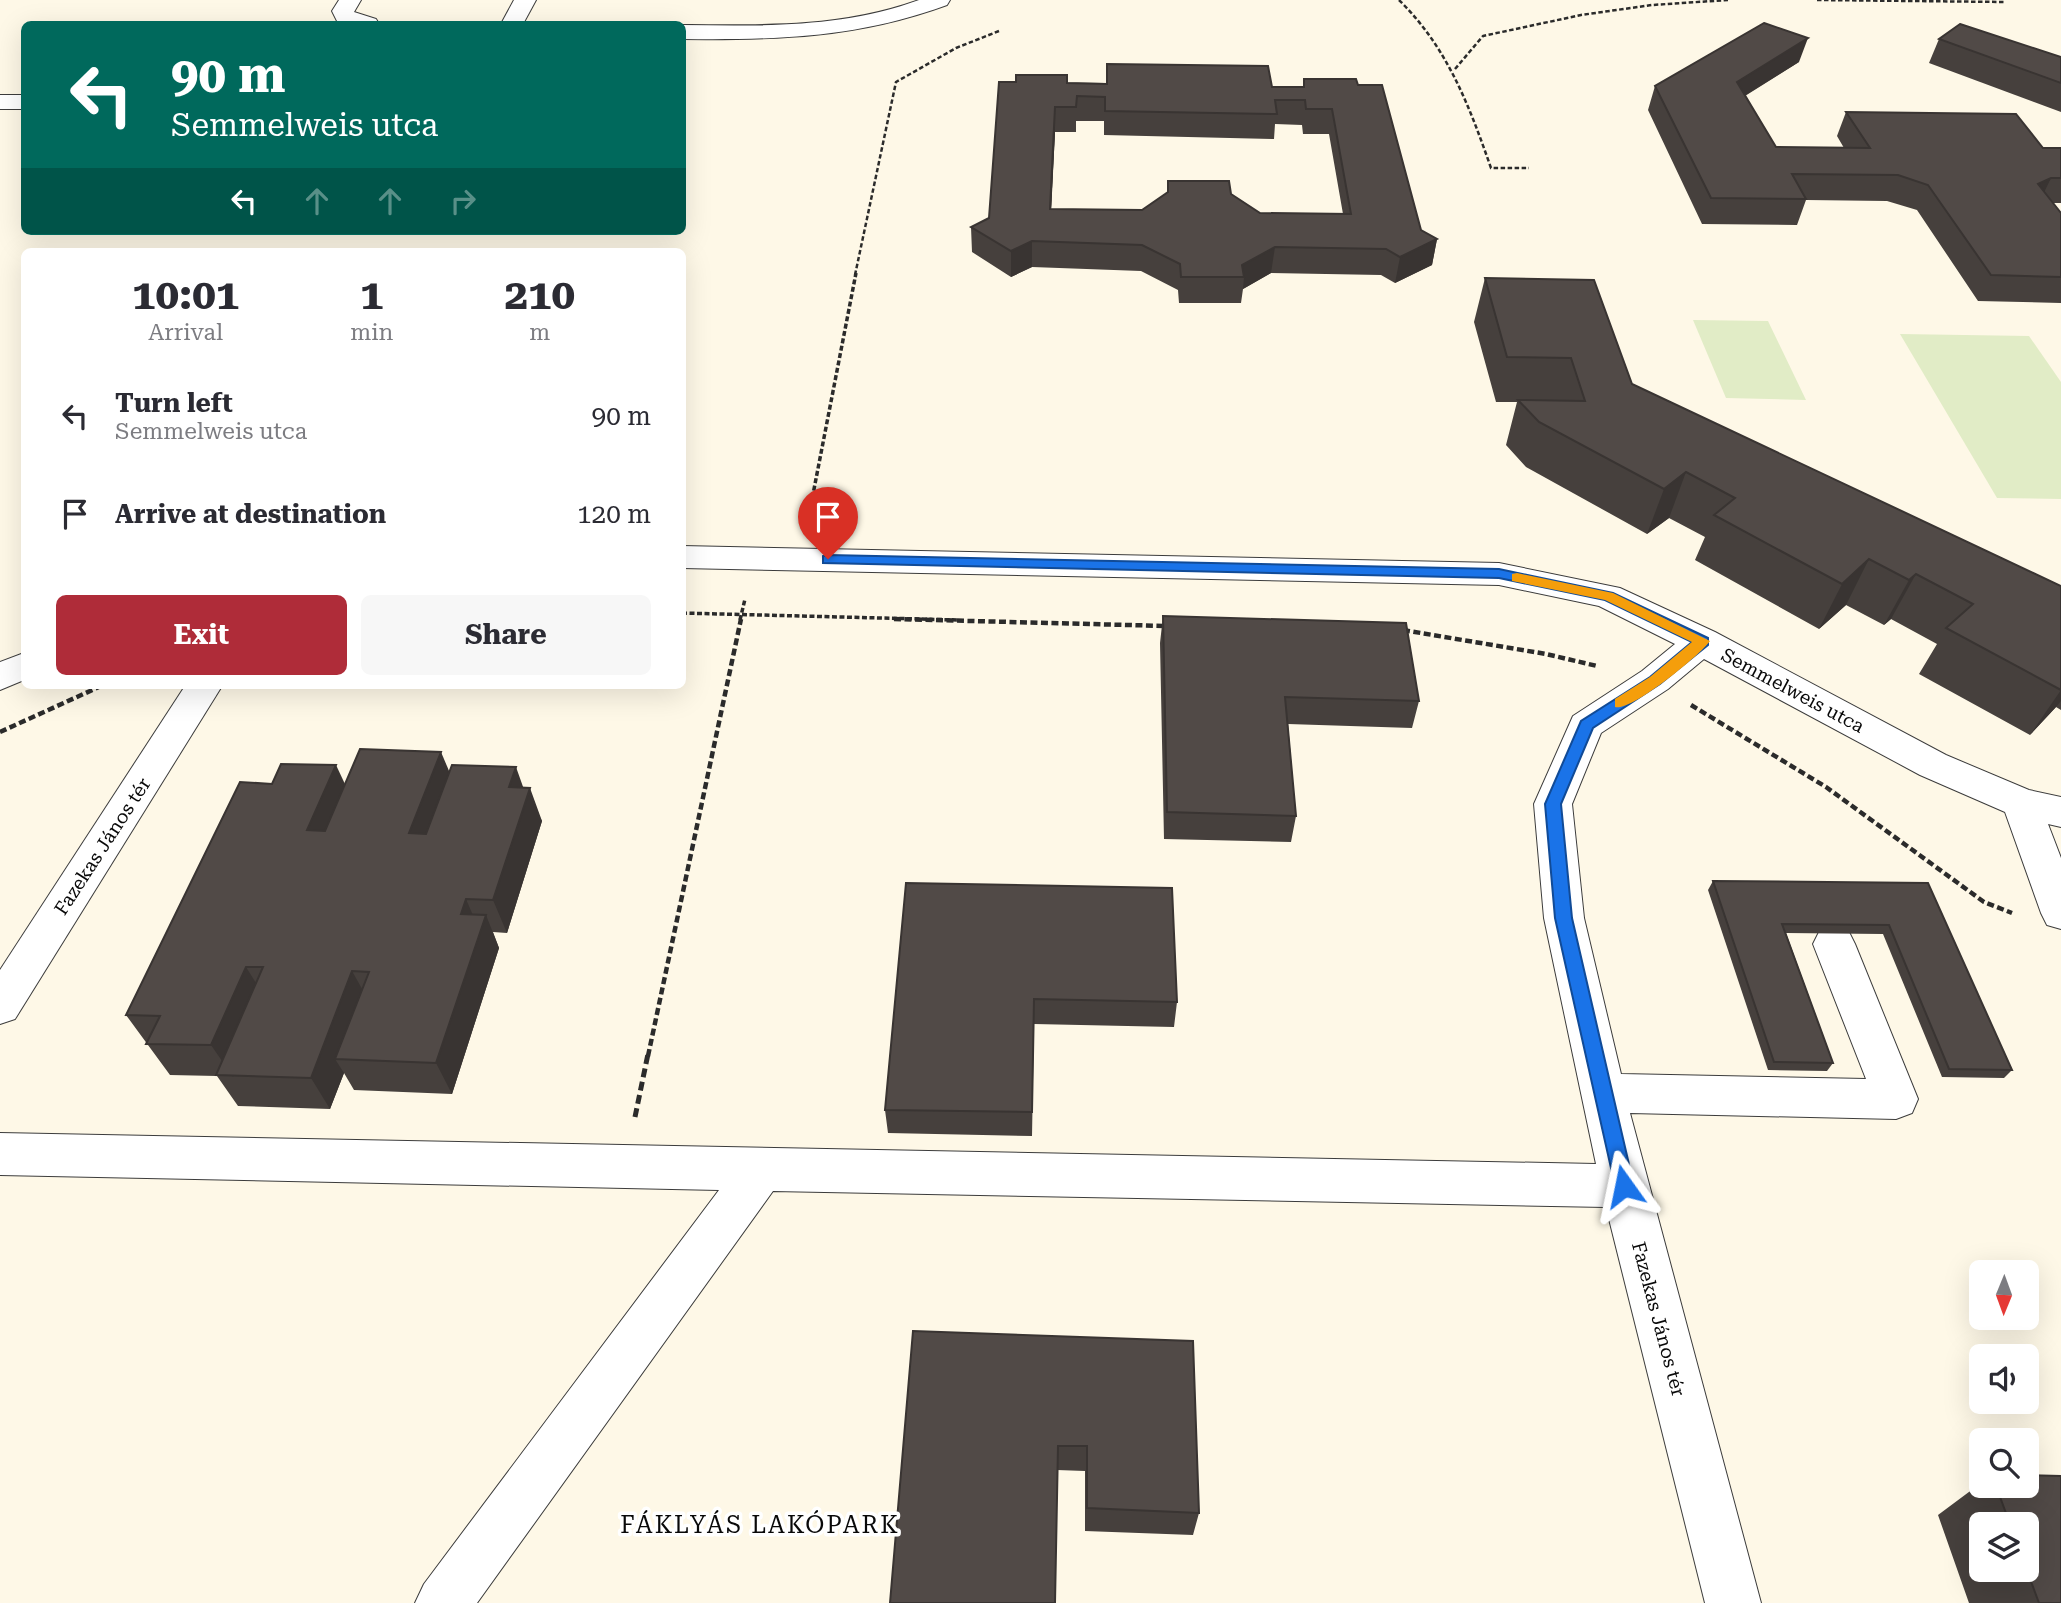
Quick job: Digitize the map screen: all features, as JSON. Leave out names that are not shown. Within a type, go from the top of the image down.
[{"type":"street","points":[[350,0],[342,10],[345,16],[359,21]]},
{"type":"street","points":[[514,21],[525,0]]},
{"type":"street","points":[[686,32],[805,33],[878,20],[939,0]]},
{"type":"street","points":[[805,33],[811,11]]},
{"type":"street","points":[[0,102],[21,102]]},
{"type":"street","name":"Semmelweis utca","points":[[686,557],[1499,574],[1608,596],[1703,641],[1933,765],[2021,803],[2061,812]]},
{"type":"street","name":"Fazekas János tér","points":[[1703,641],[1655,680],[1586,725],[1553,804],[1563,918],[1624,1186],[1733,1603]]},
{"type":"street","points":[[0,677],[21,666]]},
{"type":"street","name":"Fazekas János tér","points":[[0,1006],[202,689]]},
{"type":"street","points":[[2021,803],[2061,914]]},
{"type":"street","points":[[1604,1093],[1896,1099],[1834,944]]},
{"type":"street","points":[[0,1154],[1624,1186]]},
{"type":"street","points":[[443,1603],[761,1170]]},
{"type":"path","points":[[1399,0],[1412,11],[1455,69],[1491,168],[1529,168]]},
{"type":"path","points":[[1455,69],[1483,36],[1581,15],[1652,5],[1728,0]]},
{"type":"path","points":[[1817,0],[2004,2]]},
{"type":"path","points":[[801,559],[859,256],[896,82],[956,48],[999,31]]},
{"type":"path","points":[[625,1166],[739,614],[760,558]]},
{"type":"path","points":[[686,613],[1177,626]]},
{"type":"path","points":[[1395,630],[1546,654],[1655,680],[1696,709],[1826,787],[1984,902],[2023,918]]},
{"type":"path","points":[[0,732],[94,689]]},
{"type":"green space","points":[[1693,320],[1768,321],[1806,400],[1726,398]]},
{"type":"green space","points":[[1900,334],[2029,336],[2061,382],[2061,499],[1997,498]]},
{"type":"building","points":[[1764,23],[1808,38],[1737,82],[1776,147],[1870,148],[1846,112],[2016,114],[2043,148],[2061,148],[2061,178],[2051,178],[2038,184],[2061,213],[2061,277],[1991,275],[1928,185],[1898,175],[1792,174],[1806,199],[1711,198],[1655,86]]},
{"type":"building","points":[[1960,24],[2061,57],[2061,83],[1939,39]]},
{"type":"building","points":[[1107,64],[1268,66],[1272,87],[1304,87],[1304,79],[1356,79],[1358,85],[1382,85],[1421,230],[1437,239],[1400,257],[1386,249],[1275,247],[1242,265],[1244,277],[1181,277],[1180,264],[1142,245],[1032,241],[1011,251],[971,227],[989,218],[999,82],[1016,82],[1016,75],[1067,75],[1067,83],[1107,84]],"holes":[[[1077,96],[1105,97],[1105,111],[1277,114],[1275,100],[1305,100],[1306,109],[1332,109],[1351,214],[1260,213],[1231,194],[1229,181],[1168,181],[1168,192],[1142,210],[1050,209],[1055,107],[1076,107]]]},
{"type":"building","points":[[1485,278],[1594,280],[1632,384],[2061,586],[2061,690],[1946,628],[1973,604],[1916,574],[1909,580],[1869,559],[1842,584],[1714,515],[1735,498],[1686,472],[1664,489],[1539,422],[1518,400],[1585,401],[1571,358],[1507,357]]},
{"type":"building","points":[[1163,616],[1406,623],[1419,701],[1285,697],[1296,816],[1167,812]]},
{"type":"building","points":[[360,749],[441,752],[409,833],[426,834],[452,765],[516,767],[509,787],[530,788],[493,900],[466,899],[461,914],[486,915],[436,1063],[335,1059],[369,972],[352,971],[311,1078],[216,1075],[263,967],[246,967],[211,1045],[146,1044],[160,1016],[126,1015],[240,782],[272,784],[281,764],[336,765],[307,830],[325,831]]},
{"type":"building","points":[[1713,881],[1928,883],[2012,1070],[1949,1069],[1889,925],[1782,924],[1833,1063],[1774,1062]]},
{"type":"building","points":[[906,883],[1172,888],[1177,1002],[1034,999],[1032,1112],[885,1110]]},
{"type":"building","points":[[913,1331],[1193,1341],[1199,1513],[1087,1508],[1087,1446],[1058,1446],[1055,1603],[890,1603]]},
{"type":"building","points":[[2039,1475],[2061,1476],[2061,1603],[2039,1603],[2031,1582],[2039,1582],[2039,1512],[2006,1512],[2000,1498],[2039,1498]]},
{"type":"slow traffic","points":[[1517,577],[1608,596],[1703,641],[1655,680],[1620,703]]},
{"type":"district","name":"FÁKLYÁS LAKÓPARK","points":[[760,1525]]},
{"type":"route","points":[[828,559],[1499,574],[1608,596],[1703,641],[1655,680],[1586,725],[1553,804],[1563,918],[1624,1186]]}]
